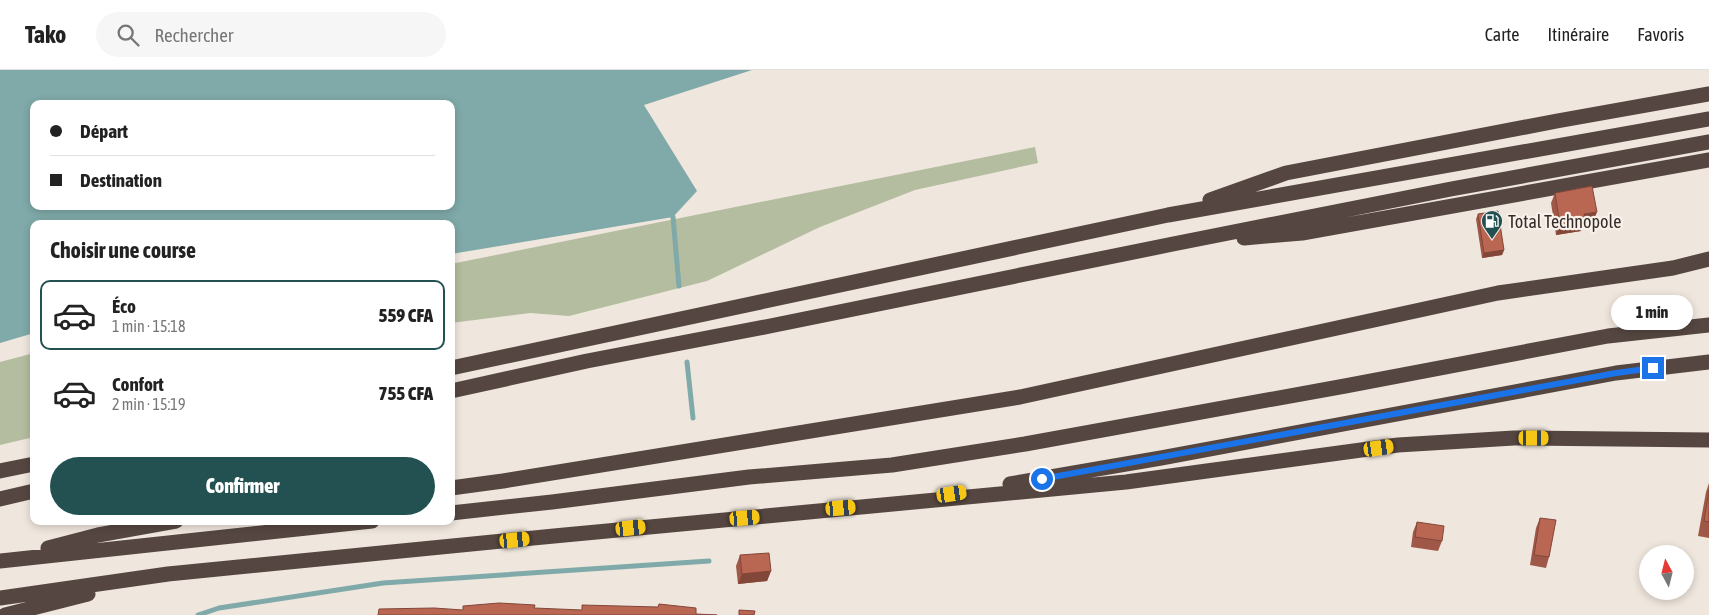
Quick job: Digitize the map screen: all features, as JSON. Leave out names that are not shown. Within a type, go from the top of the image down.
[{"type":"highway","points":[[1168,215],[1286,173],[1556,121],[1709,94]]},
{"type":"highway","points":[[455,367],[1168,215],[1709,119]]},
{"type":"highway","points":[[455,391],[587,361],[770,326],[1173,244],[1451,189],[1702,143]]},
{"type":"highway","points":[[1173,244],[1302,233],[1709,160]]},
{"type":"highway","points":[[455,487],[1020,397],[1498,293],[1673,268],[1709,259]]},
{"type":"highway","points":[[455,513],[749,477],[892,465],[1025,444],[1608,336],[1709,325]]},
{"type":"highway","points":[[898,503],[1161,458],[1616,373],[1709,362]]},
{"type":"highway","points":[[0,598],[168,574],[1126,482],[1398,445],[1514,438],[1709,440]]},
{"type":"highway","points":[[0,471],[30,465]]},
{"type":"highway","points":[[0,499],[30,492]]},
{"type":"highway","points":[[0,561],[98,535],[154,525]]},
{"type":"highway","points":[[0,561],[335,525]]},
{"type":"highway","points":[[4,615],[168,574]]},
{"type":"green space","points":[[1035,147],[1038,163],[915,190],[820,227],[707,281],[569,316],[530,313],[455,322],[455,263]]},
{"type":"green space","points":[[30,354],[30,438],[0,445],[0,362]]},
{"type":"water","points":[[0,70],[752,70],[644,105],[697,191],[673,217],[455,253],[455,220],[30,220],[30,334],[0,343]]},
{"type":"building","points":[[1592,186],[1597,212],[1584,214],[1585,220],[1560,225],[1555,193]]},
{"type":"building","points":[[1498,211],[1504,250],[1484,253],[1478,214]]},
{"type":"building","points":[[1709,490],[1709,522],[1704,521]]},
{"type":"building","points":[[1540,518],[1556,520],[1549,557],[1534,555]]},
{"type":"building","points":[[1417,522],[1444,526],[1442,541],[1415,537]]},
{"type":"building","points":[[769,553],[771,571],[742,574],[740,555]]},
{"type":"building","points":[[499,603],[535,605],[534,608],[582,610],[582,605],[658,607],[659,604],[696,608],[696,614],[717,615],[378,615],[379,609],[434,608],[463,610],[463,606]]},
{"type":"building","points":[[739,610],[755,611],[754,615],[739,615]]},
{"type":"waterway","points":[[673,217],[679,286]]},
{"type":"waterway","points":[[687,362],[693,418]]},
{"type":"waterway","points":[[198,615],[219,608],[383,583],[709,561]]},
{"type":"place","name":"Total Technopole","points":[[1492,240]]},
{"type":"route","points":[[1042,479],[1616,373],[1653,368]]}]
